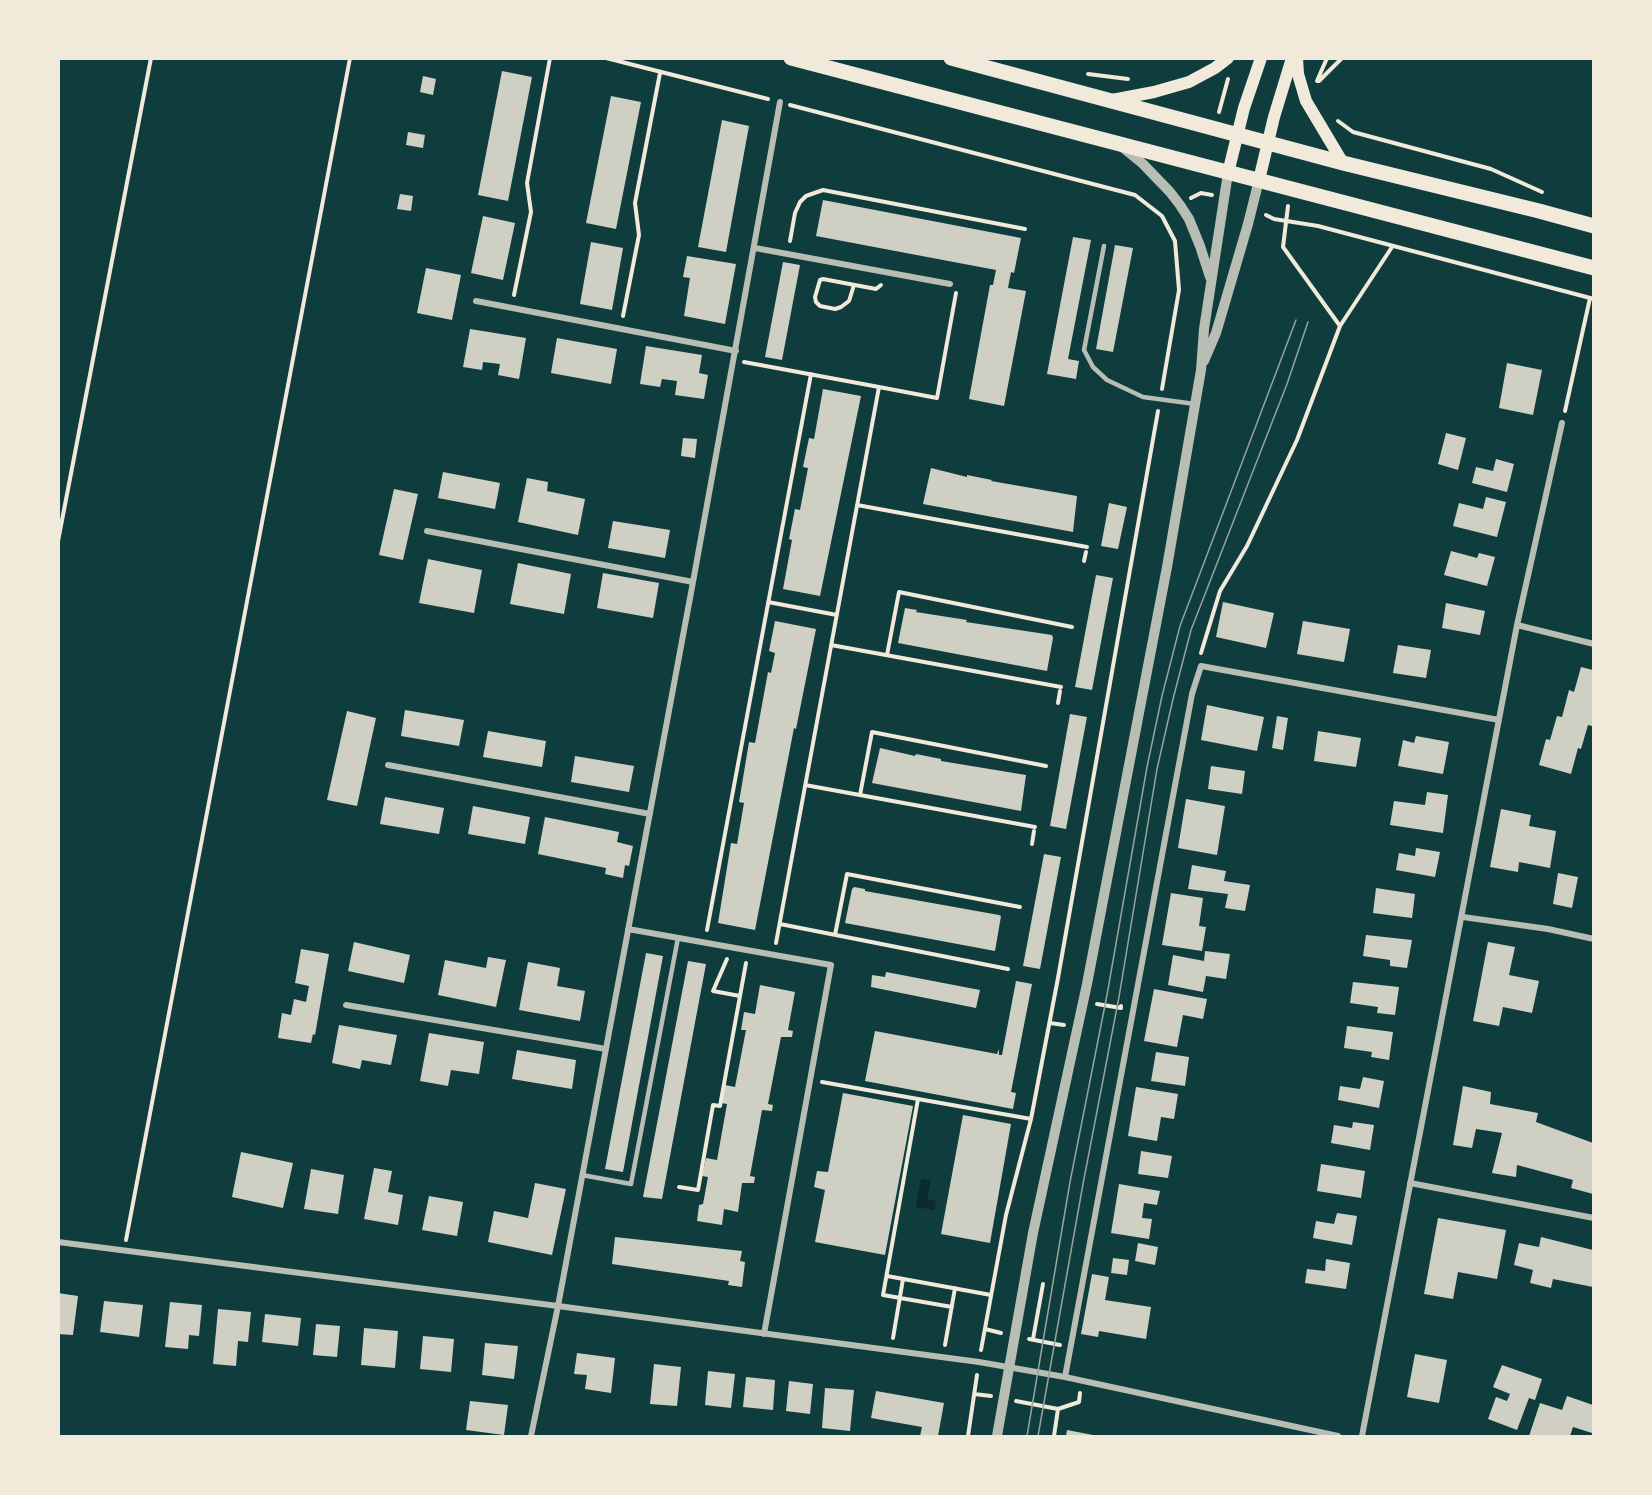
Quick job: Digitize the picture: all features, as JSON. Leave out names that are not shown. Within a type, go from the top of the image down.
[{"type":"main road","points":[[791,58],[1593,268]]},
{"type":"main road","points":[[951,58],[1343,163],[1593,226]]},
{"type":"main road","points":[[1110,100],[1154,92],[1189,82],[1228,58]]},
{"type":"main road","points":[[1228,173],[1237,134],[1261,58]]},
{"type":"main road","points":[[1259,180],[1292,58]]},
{"type":"main road","points":[[1297,58],[1298,74],[1306,100],[1343,163]]},
{"type":"street","points":[[531,1437],[558,1306],[650,814],[780,102]]},
{"type":"street","points":[[1119,144],[1143,164],[1180,205],[1200,246],[1211,280]]},
{"type":"street","points":[[997,1437],[1033,1233],[1089,972],[1167,567],[1201,370],[1204,328],[1228,173]]},
{"type":"street","points":[[1201,370],[1216,333],[1259,180]]},
{"type":"street","points":[[755,248],[950,284]]},
{"type":"street","points":[[476,301],[736,351]]},
{"type":"street","points":[[1362,1437],[1517,625],[1562,423]]},
{"type":"street","points":[[427,531],[693,582]]},
{"type":"street","points":[[1517,625],[1593,644]]},
{"type":"street","points":[[1065,1377],[1187,717],[1201,666],[1499,720]]},
{"type":"street","points":[[388,765],[650,814]]},
{"type":"street","points":[[1463,917],[1548,929],[1593,939]]},
{"type":"street","points":[[628,929],[831,965],[764,1334]]},
{"type":"street","points":[[346,1005],[606,1049]]},
{"type":"street","points":[[1410,1183],[1593,1218]]},
{"type":"street","points":[[58,1242],[979,1362],[1065,1377],[1338,1437]]},
{"type":"lane","points":[[1104,246],[1084,350],[1093,367],[1107,380],[1143,396],[1195,404]]},
{"type":"lane","points":[[582,1175],[632,1184],[678,938]]},
{"type":"path","points":[[58,541],[151,58]]},
{"type":"path","points":[[124,1251],[350,58]]},
{"type":"path","points":[[511,308],[531,212],[526,183],[550,58]]},
{"type":"path","points":[[606,58],[1135,195],[1162,216],[1175,242],[1179,290],[1058,978],[1031,1119],[1006,1215],[979,1362],[968,1437]]},
{"type":"path","points":[[1327,58],[1316,83],[1342,58]]},
{"type":"path","points":[[1077,72],[1129,79]]},
{"type":"path","points":[[621,329],[639,235],[635,203],[660,73]]},
{"type":"path","points":[[1337,120],[1353,132],[1491,169],[1545,194]]},
{"type":"path","points":[[787,254],[795,213],[806,196],[818,191],[829,191],[1025,229]]},
{"type":"path","points":[[1341,326],[1283,247],[1287,221],[1318,226],[1592,298],[1562,423]]},
{"type":"path","points":[[1201,666],[1201,650],[1220,591],[1247,546],[1297,440],[1341,326],[1392,247]]},
{"type":"path","points":[[854,285],[849,301],[841,307],[835,309],[820,306],[816,302],[815,297],[820,279],[854,285],[876,289],[896,274]]},
{"type":"path","points":[[734,360],[937,398],[958,285],[950,284]]},
{"type":"path","points":[[705,943],[811,374]]},
{"type":"path","points":[[774,955],[879,387]]},
{"type":"path","points":[[857,505],[1086,550],[1084,561]]},
{"type":"path","points":[[887,655],[899,592],[1072,627]]},
{"type":"path","points":[[768,603],[837,615]]},
{"type":"path","points":[[831,645],[1060,689],[1058,703]]},
{"type":"path","points":[[860,795],[873,732],[1046,766]]},
{"type":"path","points":[[806,785],[1034,829],[1032,844]]},
{"type":"path","points":[[835,935],[847,874],[1020,907]]},
{"type":"path","points":[[780,924],[1008,969]]},
{"type":"path","points":[[732,948],[712,991],[740,996]]},
{"type":"path","points":[[679,1186],[698,1190],[713,1105],[720,1106],[748,951]]},
{"type":"path","points":[[810,1080],[1031,1119]]},
{"type":"path","points":[[918,1099],[886,1276],[882,1286],[883,1295],[952,1307]]},
{"type":"path","points":[[886,1276],[991,1294]]},
{"type":"path","points":[[890,1351],[903,1279]]},
{"type":"path","points":[[1033,1339],[1043,1284]]},
{"type":"path","points":[[943,1358],[955,1288]]},
{"type":"path","points":[[1054,1437],[1058,1409],[1079,1402],[1083,1381]]},
{"type":"water","points":[[921,1179],[931,1180],[927,1199],[936,1201],[934,1210],[916,1207]]},
{"type":"building","points":[[502,71],[532,77],[508,201],[478,195]]},
{"type":"building","points":[[423,76],[436,79],[433,95],[420,92]]},
{"type":"building","points":[[611,96],[641,102],[616,229],[586,223]]},
{"type":"building","points":[[722,120],[749,126],[726,252],[698,247]]},
{"type":"building","points":[[408,132],[425,135],[423,148],[406,145]]},
{"type":"building","points":[[400,194],[413,196],[411,211],[397,209]]},
{"type":"building","points":[[823,200],[1021,238],[1014,273],[1011,272],[1008,288],[1026,291],[1004,406],[969,399],[990,285],[993,285],[996,270],[816,236]]},
{"type":"building","points":[[483,216],[515,223],[503,280],[471,273]]},
{"type":"building","points":[[1073,237],[1091,240],[1068,359],[1079,361],[1076,379],[1047,374]]},
{"type":"building","points":[[591,242],[623,248],[612,310],[580,304]]},
{"type":"building","points":[[1115,245],[1133,248],[1113,352],[1096,349]]},
{"type":"building","points":[[687,256],[736,264],[725,324],[684,316],[690,278],[683,277]]},
{"type":"building","points":[[783,262],[800,265],[782,360],[765,357]]},
{"type":"building","points":[[426,268],[461,275],[452,320],[417,313]]},
{"type":"building","points":[[470,329],[526,338],[519,379],[498,375],[500,364],[483,362],[482,370],[463,367]]},
{"type":"building","points":[[557,338],[617,349],[611,384],[551,373]]},
{"type":"building","points":[[646,346],[702,355],[699,373],[708,375],[704,399],[675,395],[677,381],[662,379],[660,387],[640,384]]},
{"type":"building","points":[[1507,363],[1542,370],[1533,415],[1499,408]]},
{"type":"building","points":[[823,389],[861,396],[820,596],[783,589],[795,509],[800,510],[808,468],[803,467],[809,438],[814,439]]},
{"type":"building","points":[[1446,433],[1466,438],[1458,470],[1438,464]]},
{"type":"building","points":[[683,438],[697,439],[695,458],[681,456]]},
{"type":"building","points":[[1496,459],[1514,464],[1507,492],[1472,483],[1476,467],[1493,471]]},
{"type":"building","points":[[931,468],[967,477],[967,475],[1077,496],[1073,532],[923,504]]},
{"type":"building","points":[[443,472],[500,483],[495,509],[438,498]]},
{"type":"building","points":[[527,478],[548,482],[547,491],[585,499],[578,535],[518,522]]},
{"type":"building","points":[[394,489],[418,494],[403,560],[379,555]]},
{"type":"building","points":[[1486,497],[1506,502],[1497,537],[1453,526],[1459,503],[1483,509]]},
{"type":"building","points":[[1109,503],[1127,507],[1118,549],[1101,546]]},
{"type":"building","points":[[613,521],[670,530],[665,558],[608,548]]},
{"type":"building","points":[[1451,551],[1477,558],[1479,553],[1495,557],[1487,586],[1444,575]]},
{"type":"building","points":[[428,559],[482,570],[474,613],[419,603]]},
{"type":"building","points":[[518,563],[571,574],[564,614],[510,604]]},
{"type":"building","points":[[603,573],[659,583],[653,618],[597,608]]},
{"type":"building","points":[[1096,575],[1113,578],[1092,690],[1075,687]]},
{"type":"building","points":[[1223,602],[1274,613],[1266,648],[1216,637]]},
{"type":"building","points":[[1446,603],[1485,611],[1480,635],[1442,628]]},
{"type":"building","points":[[905,608],[917,610],[916,612],[967,620],[966,622],[1052,635],[1047,671],[898,643]]},
{"type":"building","points":[[775,621],[816,629],[796,729],[794,728],[755,930],[718,923],[731,843],[737,844],[744,803],[739,802],[749,742],[755,743],[768,672],[771,673],[775,653],[769,651]]},
{"type":"building","points":[[1303,621],[1350,629],[1344,662],[1297,654]]},
{"type":"building","points":[[1398,645],[1431,650],[1426,678],[1393,673]]},
{"type":"building","points":[[1581,667],[1593,670],[1593,722],[1592,726],[1588,725],[1581,749],[1578,748],[1571,774],[1539,765],[1546,739],[1550,740],[1557,716],[1562,717],[1569,690],[1574,692]]},
{"type":"building","points":[[1207,705],[1264,717],[1257,751],[1201,740]]},
{"type":"building","points":[[405,710],[464,720],[459,746],[401,736]]},
{"type":"building","points":[[347,711],[376,718],[357,806],[327,800]]},
{"type":"building","points":[[1070,714],[1087,717],[1066,829],[1050,826]]},
{"type":"building","points":[[1277,716],[1288,718],[1283,750],[1272,748]]},
{"type":"building","points":[[488,731],[546,741],[542,767],[483,757]]},
{"type":"building","points":[[1318,731],[1361,738],[1356,767],[1314,761]]},
{"type":"building","points":[[1416,736],[1449,742],[1443,774],[1398,766],[1403,740],[1414,743]]},
{"type":"building","points":[[880,748],[1026,775],[1021,811],[872,783]]},
{"type":"building","points":[[575,756],[634,766],[629,792],[571,782]]},
{"type":"building","points":[[1211,766],[1245,771],[1242,794],[1208,789]]},
{"type":"building","points":[[1427,792],[1448,795],[1443,833],[1390,825],[1394,801],[1425,805]]},
{"type":"building","points":[[385,797],[444,808],[439,834],[380,824]]},
{"type":"building","points":[[1186,799],[1225,806],[1217,855],[1178,848]]},
{"type":"building","points":[[473,806],[530,817],[525,844],[468,834]]},
{"type":"building","points":[[1501,809],[1531,815],[1529,826],[1556,831],[1550,868],[1519,862],[1518,872],[1490,867]]},
{"type":"building","points":[[545,817],[619,832],[617,842],[633,846],[629,866],[625,865],[623,878],[605,874],[606,868],[538,854]]},
{"type":"building","points":[[1416,848],[1440,852],[1435,877],[1396,870],[1399,853],[1415,856]]},
{"type":"building","points":[[1044,854],[1061,857],[1040,969],[1023,966]]},
{"type":"building","points":[[1192,865],[1226,871],[1224,881],[1250,885],[1245,911],[1225,908],[1228,894],[1188,889]]},
{"type":"building","points":[[1558,873],[1578,877],[1572,908],[1553,904]]},
{"type":"building","points":[[854,887],[865,889],[865,891],[999,915],[1001,916],[995,951],[845,923]]},
{"type":"building","points":[[1376,888],[1415,894],[1412,918],[1373,913]]},
{"type":"building","points":[[1171,893],[1203,898],[1199,926],[1206,927],[1202,951],[1162,945]]},
{"type":"building","points":[[1366,935],[1412,940],[1407,968],[1390,966],[1390,960],[1363,956]]},
{"type":"building","points":[[354,942],[410,955],[404,983],[348,971]]},
{"type":"building","points":[[1488,942],[1515,947],[1509,975],[1539,981],[1532,1013],[1503,1007],[1499,1026],[1473,1021]]},
{"type":"building","points":[[301,949],[329,954],[315,1035],[313,1034],[311,1043],[278,1038],[282,1013],[291,1015],[294,999],[306,1002],[309,986],[295,983]]},
{"type":"building","points":[[1205,951],[1230,954],[1226,979],[1206,976],[1203,992],[1168,985],[1173,955],[1204,961]]},
{"type":"building","points":[[646,953],[663,956],[623,1172],[605,1169]]},
{"type":"building","points":[[488,957],[506,960],[496,1007],[438,995],[445,960],[486,968]]},
{"type":"building","points":[[688,961],[706,964],[662,1199],[643,1197]]},
{"type":"building","points":[[528,962],[560,968],[557,986],[585,991],[580,1021],[519,1010]]},
{"type":"building","points":[[886,972],[980,990],[976,1008],[871,987],[872,975],[885,977]]},
{"type":"building","points":[[1016,981],[1032,984],[1011,1092],[1016,1093],[1013,1109],[865,1081],[875,1031],[997,1054],[999,1049],[999,1055],[1002,1055]]},
{"type":"building","points":[[1353,982],[1399,987],[1395,1015],[1377,1013],[1378,1007],[1350,1003]]},
{"type":"building","points":[[760,985],[795,992],[788,1030],[793,1031],[792,1037],[781,1037],[768,1104],[773,1105],[772,1111],[762,1110],[750,1176],[755,1177],[754,1183],[742,1183],[738,1212],[724,1209],[722,1225],[697,1221],[699,1205],[703,1204],[708,1177],[702,1176],[706,1158],[717,1160],[727,1104],[721,1103],[725,1085],[735,1087],[746,1030],[741,1030],[744,1012],[755,1014]]},
{"type":"building","points":[[1154,989],[1207,999],[1203,1019],[1183,1015],[1177,1047],[1144,1041]]},
{"type":"building","points":[[339,1025],[397,1035],[391,1065],[362,1060],[360,1069],[332,1063]]},
{"type":"building","points":[[1347,1026],[1393,1032],[1389,1060],[1371,1057],[1372,1052],[1344,1048]]},
{"type":"building","points":[[429,1033],[484,1042],[479,1074],[451,1070],[448,1086],[420,1081]]},
{"type":"building","points":[[517,1050],[576,1060],[572,1089],[512,1079]]},
{"type":"building","points":[[1156,1052],[1189,1057],[1185,1086],[1151,1081]]},
{"type":"building","points":[[1363,1077],[1384,1081],[1379,1108],[1338,1100],[1340,1086],[1360,1089]]},
{"type":"building","points":[[1463,1086],[1491,1092],[1490,1104],[1538,1113],[1536,1122],[1593,1143],[1593,1194],[1571,1188],[1573,1180],[1517,1165],[1516,1177],[1492,1173],[1502,1133],[1476,1129],[1472,1148],[1453,1145]]},
{"type":"building","points":[[1136,1087],[1178,1094],[1174,1119],[1161,1117],[1157,1141],[1128,1136]]},
{"type":"building","points":[[843,1093],[913,1106],[885,1255],[815,1242],[825,1190],[814,1187],[817,1171],[828,1172]]},
{"type":"building","points":[[963,1115],[1011,1124],[990,1243],[941,1234]]},
{"type":"building","points":[[1353,1122],[1374,1125],[1370,1150],[1331,1143],[1334,1125],[1352,1128]]},
{"type":"building","points":[[1141,1151],[1172,1156],[1168,1178],[1138,1174]]},
{"type":"building","points":[[241,1152],[293,1163],[283,1208],[232,1197]]},
{"type":"building","points":[[1321,1164],[1365,1171],[1361,1198],[1317,1191]]},
{"type":"building","points":[[374,1168],[392,1171],[388,1192],[403,1195],[398,1225],[364,1219]]},
{"type":"building","points":[[311,1169],[344,1175],[338,1214],[304,1209]]},
{"type":"building","points":[[535,1183],[566,1189],[552,1255],[488,1242],[494,1211],[528,1218]]},
{"type":"building","points":[[1119,1184],[1160,1191],[1157,1205],[1144,1203],[1142,1218],[1152,1219],[1149,1239],[1111,1233]]},
{"type":"building","points":[[429,1196],[463,1202],[457,1236],[422,1230]]},
{"type":"building","points":[[1337,1213],[1357,1216],[1352,1245],[1313,1238],[1316,1221],[1334,1224]]},
{"type":"building","points":[[1438,1218],[1506,1230],[1497,1279],[1458,1272],[1453,1299],[1424,1294]]},
{"type":"building","points":[[615,1237],[742,1251],[740,1261],[745,1262],[742,1287],[728,1285],[729,1281],[612,1264]]},
{"type":"building","points":[[1541,1237],[1593,1250],[1593,1287],[1553,1279],[1551,1288],[1530,1283],[1533,1270],[1514,1265],[1519,1243],[1539,1247]]},
{"type":"building","points":[[1138,1243],[1158,1247],[1155,1265],[1135,1261]]},
{"type":"building","points":[[1113,1258],[1129,1260],[1127,1275],[1111,1273]]},
{"type":"building","points":[[1326,1259],[1350,1263],[1346,1289],[1305,1283],[1307,1269],[1325,1271]]},
{"type":"building","points":[[1092,1274],[1109,1277],[1105,1300],[1151,1307],[1146,1339],[1099,1331],[1098,1337],[1081,1334]]},
{"type":"building","points":[[58,1293],[78,1296],[73,1335],[58,1334]]},
{"type":"building","points":[[104,1301],[143,1305],[139,1337],[100,1332]]},
{"type":"building","points":[[170,1302],[202,1305],[199,1336],[189,1335],[188,1349],[165,1347]]},
{"type":"building","points":[[218,1309],[251,1312],[248,1342],[238,1341],[236,1366],[213,1364]]},
{"type":"building","points":[[265,1314],[301,1318],[298,1346],[262,1342]]},
{"type":"building","points":[[316,1324],[340,1326],[337,1357],[313,1355]]},
{"type":"building","points":[[364,1328],[398,1331],[395,1368],[361,1365]]},
{"type":"building","points":[[423,1336],[454,1339],[451,1372],[420,1369]]},
{"type":"building","points":[[485,1343],[518,1346],[514,1379],[482,1375]]},
{"type":"building","points":[[577,1353],[615,1358],[611,1393],[585,1389],[587,1375],[574,1374]]},
{"type":"building","points":[[1415,1354],[1447,1360],[1439,1403],[1407,1397]]},
{"type":"building","points":[[654,1364],[681,1367],[677,1406],[650,1404]]},
{"type":"building","points":[[1502,1365],[1542,1379],[1535,1400],[1529,1398],[1517,1430],[1488,1419],[1496,1397],[1507,1401],[1510,1394],[1493,1387]]},
{"type":"building","points":[[708,1371],[735,1374],[731,1408],[705,1405]]},
{"type":"building","points":[[746,1377],[775,1380],[773,1410],[743,1407]]},
{"type":"building","points":[[789,1381],[813,1384],[810,1414],[786,1411]]},
{"type":"building","points":[[825,1388],[854,1390],[850,1431],[822,1428]]},
{"type":"building","points":[[876,1391],[944,1403],[938,1436],[920,1436],[922,1427],[871,1418]]},
{"type":"building","points":[[1567,1396],[1593,1405],[1592,1433],[1573,1427],[1570,1436],[1529,1436],[1540,1403],[1562,1410]]},
{"type":"building","points":[[470,1401],[508,1405],[504,1435],[466,1430]]},
{"type":"building","points":[[1067,1430],[1093,1435],[1093,1436],[1066,1436]]},
{"type":"tram line","points":[[1027,1436],[1070,1182],[1162,696],[1180,626],[1296,320]]},
{"type":"tram line","points":[[1038,1436],[1119,997],[1157,769],[1173,699],[1191,630],[1287,384],[1308,322]]}]
